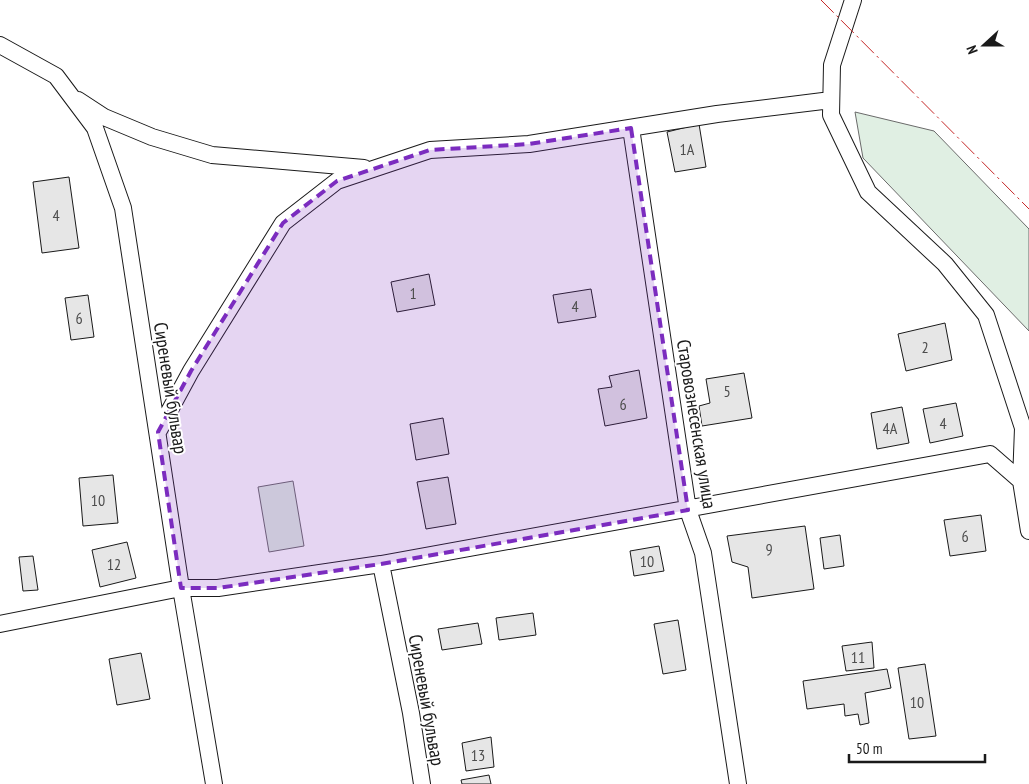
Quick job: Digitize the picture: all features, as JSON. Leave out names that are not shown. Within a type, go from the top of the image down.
[{"type":"street","points":[[853,0],[832,65],[831,115],[868,192],[946,264],[986,315],[1023,428],[1021,481],[1029,531]]},
{"type":"street","name":"Сиреневый бульвар","points":[[0,45],[56,76],[94,128],[123,208],[181,588],[214,784]]},
{"type":"street","points":[[69,94],[104,117],[152,137],[212,154],[373,169]]},
{"type":"street","points":[[158,432],[191,371],[283,223],[337,181],[430,150],[529,144],[717,114],[831,100]]},
{"type":"street","name":"Старовознесенская улица","points":[[631,128],[688,510],[703,553],[738,784]]},
{"type":"street","points":[[0,624],[181,588],[218,588],[381,564],[990,454],[1021,481]]},
{"type":"street","name":"Сиреневый бульвар","points":[[381,564],[411,713],[422,784]]},
{"type":"highlighted area","points":[[631,128],[688,510],[381,564],[218,588],[181,588],[158,432],[191,371],[283,223],[337,181],[430,150],[529,144]]},
{"type":"green space","points":[[855,112],[934,131],[1029,229],[1029,331],[863,158]]},
{"type":"green space","points":[[293,481],[304,546],[269,552],[258,487]]},
{"type":"building","points":[[699,124],[706,167],[675,172],[667,132]]},
{"type":"building","points":[[69,177],[79,248],[42,253],[33,182]]},
{"type":"building","points":[[429,274],[435,305],[397,312],[391,282]]},
{"type":"building","points":[[591,289],[596,317],[558,323],[553,295]]},
{"type":"building","points":[[88,295],[94,337],[71,340],[65,298]]},
{"type":"building","points":[[945,323],[952,360],[906,371],[898,334]]},
{"type":"building","points":[[639,370],[647,418],[605,426],[598,389],[612,387],[609,376]]},
{"type":"building","points":[[744,373],[752,418],[702,426],[699,406],[710,403],[706,379]]},
{"type":"building","points":[[956,403],[963,436],[930,443],[923,409]]},
{"type":"building","points":[[902,407],[909,443],[877,449],[871,413]]},
{"type":"building","points":[[443,418],[449,454],[416,460],[410,424]]},
{"type":"building","points":[[113,475],[118,523],[83,526],[79,478]]},
{"type":"building","points":[[448,477],[456,524],[426,529],[417,482]]},
{"type":"building","points":[[981,515],[986,551],[950,556],[944,520]]},
{"type":"building","points":[[805,526],[814,589],[752,598],[748,567],[732,562],[727,536]]},
{"type":"building","points":[[840,535],[844,566],[824,569],[820,538]]},
{"type":"building","points":[[127,542],[136,578],[100,587],[92,550]]},
{"type":"building","points":[[659,546],[664,571],[634,576],[630,551]]},
{"type":"building","points":[[33,556],[38,590],[23,591],[19,557]]},
{"type":"building","points":[[533,613],[536,635],[499,640],[496,618]]},
{"type":"building","points":[[678,620],[686,670],[663,674],[654,624]]},
{"type":"building","points":[[478,623],[482,644],[442,650],[438,629]]},
{"type":"building","points":[[872,642],[874,668],[846,671],[842,646]]},
{"type":"building","points":[[141,653],[150,699],[117,705],[109,659]]},
{"type":"building","points":[[925,664],[936,736],[909,739],[898,668]]},
{"type":"building","points":[[887,669],[891,688],[865,693],[869,723],[860,725],[858,714],[845,716],[844,704],[807,709],[803,681]]},
{"type":"building","points":[[491,737],[494,767],[466,771],[462,743]]},
{"type":"building","points":[[489,775],[491,784],[462,784],[461,780]]},
{"type":"power","points":[[821,0],[1029,209]]}]
